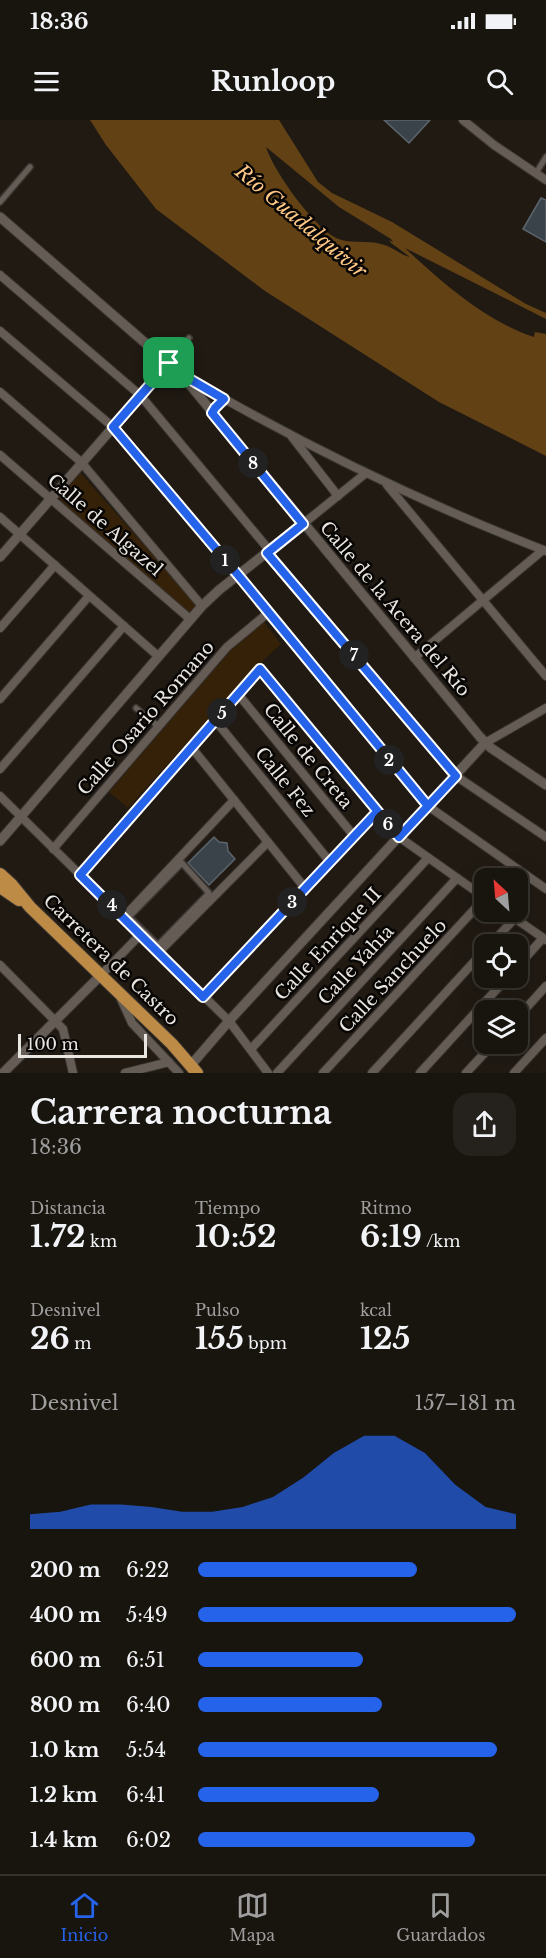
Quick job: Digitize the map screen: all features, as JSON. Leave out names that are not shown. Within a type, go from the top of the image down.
[{"type":"main road","name":"Carretera de Castro","points":[[0,874],[30,907],[194,1069]]},
{"type":"main road","points":[[0,887],[30,907]]},
{"type":"street","points":[[463,120],[494,145],[546,180]]},
{"type":"street","points":[[536,173],[546,157]]},
{"type":"street","points":[[0,202],[30,167]]},
{"type":"street","name":"Calle de la Acera del Río","points":[[0,217],[181,374],[486,743],[546,785]]},
{"type":"street","points":[[0,275],[140,395],[456,776],[546,837]]},
{"type":"street","points":[[0,331],[113,427],[428,806],[546,888]]},
{"type":"street","points":[[0,557],[189,338]]},
{"type":"street","points":[[181,374],[289,434],[366,473],[476,524],[545,551]]},
{"type":"street","points":[[0,392],[81,462],[202,606]]},
{"type":"street","points":[[212,413],[224,399]]},
{"type":"street","points":[[289,434],[338,496]]},
{"type":"street","name":"Calle de Algazel","points":[[0,455],[190,619]]},
{"type":"street","points":[[0,841],[202,606],[366,473]]},
{"type":"street","points":[[384,481],[546,676]]},
{"type":"street","points":[[0,517],[158,656]]},
{"type":"street","points":[[414,658],[545,551]]},
{"type":"street","points":[[0,628],[55,565]]},
{"type":"street","points":[[0,699],[89,596]]},
{"type":"street","name":"Calle Osario Romano","points":[[53,849],[227,647],[268,613]]},
{"type":"street","points":[[0,769],[124,626]]},
{"type":"street","points":[[80,875],[260,669],[399,837],[474,891]]},
{"type":"street","name":"Calle de Creta","points":[[238,694],[354,836]]},
{"type":"street","points":[[136,708],[159,727]]},
{"type":"street","points":[[194,1069],[229,1022],[486,743],[546,708]]},
{"type":"street","name":"Calle Fez","points":[[215,720],[330,862]]},
{"type":"street","points":[[192,748],[305,888]]},
{"type":"street","points":[[0,796],[229,1022],[268,1073]]},
{"type":"street","points":[[124,917],[234,800]]},
{"type":"street","points":[[203,997],[377,812]]},
{"type":"street","points":[[159,952],[268,842]]},
{"type":"street","name":"Calle Enrique II","points":[[251,1050],[428,858]]},
{"type":"street","points":[[182,863],[209,893],[158,945],[129,917],[182,863]]},
{"type":"street","name":"Calle Yahía","points":[[277,1073],[457,878]]},
{"type":"street","name":"Calle Sanchuelo","points":[[323,1073],[474,909]]},
{"type":"street","points":[[500,934],[511,922]]},
{"type":"street","points":[[521,922],[545,939],[528,956]]},
{"type":"street","points":[[3,1073],[140,934]]},
{"type":"street","points":[[372,1073],[474,962]]},
{"type":"street","points":[[0,965],[63,1029],[73,1073]]},
{"type":"street","points":[[528,1006],[546,986]]},
{"type":"street","points":[[420,1073],[498,988]]},
{"type":"street","points":[[118,992],[132,1023],[179,1073]]},
{"type":"street","points":[[514,1073],[546,1038]]},
{"type":"street","points":[[466,1073],[484,1054]]},
{"type":"street","points":[[125,1073],[169,1062]]},
{"type":"shaded area","points":[[78,470],[197,605],[186,616],[56,496]]},
{"type":"shaded area","points":[[264,622],[281,644],[249,674],[128,808],[109,792],[231,650]]},
{"type":"water","name":"Río Guadalquivir","points":[[90,120],[279,120],[318,182],[332,193],[392,222],[526,304],[546,313],[546,319],[405,248],[462,297],[497,320],[534,337],[535,332],[546,334],[546,456],[439,402],[265,291],[156,209],[106,145]],"holes":[[[266,147],[339,207],[391,239],[393,242],[389,240],[391,243],[410,257],[385,245],[341,240],[327,232],[295,197],[270,158]]]},
{"type":"building","points":[[384,120],[430,120],[409,143]]},
{"type":"building","points":[[541,198],[546,200],[546,242],[523,229]]},
{"type":"building","points":[[214,837],[219,842],[227,843],[228,851],[235,859],[209,885],[188,863]]},
{"type":"route","points":[[169,363],[113,427],[428,806],[399,837],[377,812],[203,997],[80,875],[260,669],[399,837],[428,806],[456,776],[267,553],[303,524],[212,413],[224,399],[181,374],[169,363]]}]
